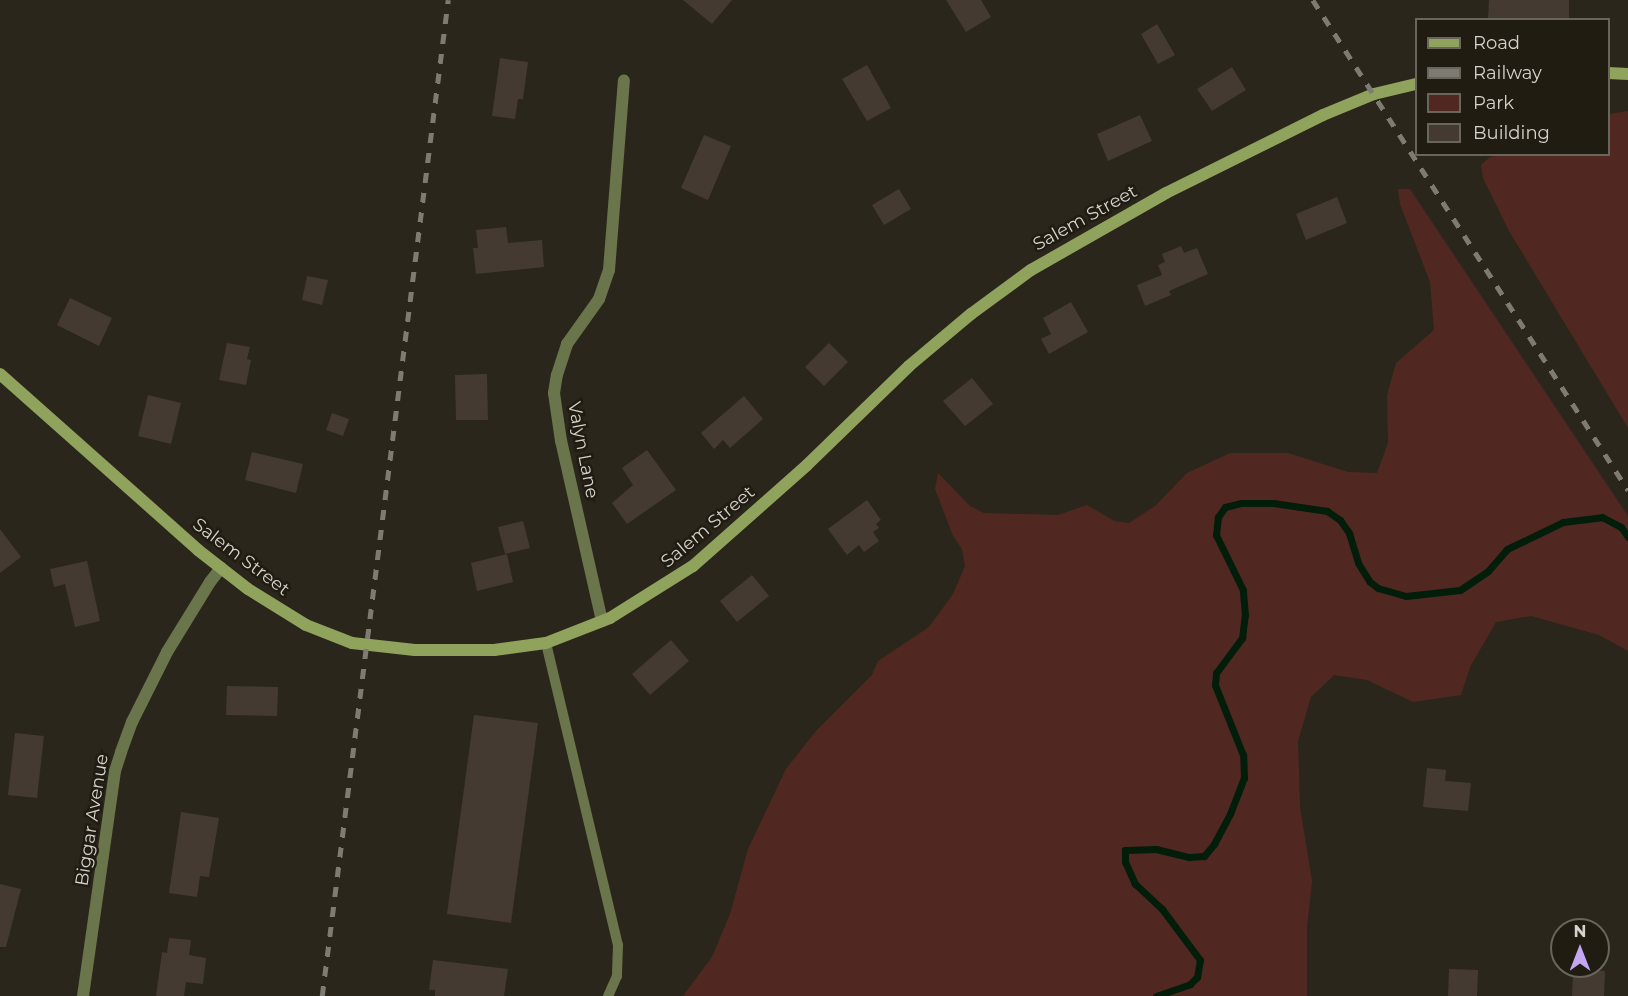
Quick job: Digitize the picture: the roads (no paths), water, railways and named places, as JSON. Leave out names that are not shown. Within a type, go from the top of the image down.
[{"type":"street","points":[[1610,73],[1628,74]]},
{"type":"street","name":"Valyn Lane","points":[[602,621],[561,441],[554,393],[567,344],[599,299],[609,270],[624,81]]},
{"type":"street","name":"Salem Street","points":[[0,374],[221,568],[276,607],[324,633],[352,643],[445,651],[502,649],[546,643],[602,621],[668,584],[721,544],[909,366],[971,314],[1030,270],[1166,193],[1323,115],[1374,94],[1415,84]]},
{"type":"street","name":"Biggar Avenue","points":[[83,996],[116,771],[121,752],[136,714],[167,652],[221,568]]},
{"type":"lane","points":[[546,643],[618,945],[617,976],[608,996]]},
{"type":"waterway","points":[[1156,996],[1190,984],[1197,977],[1200,960],[1162,909],[1135,884],[1125,862],[1125,850],[1156,849],[1189,857],[1204,856],[1214,844],[1230,814],[1244,778],[1243,755],[1215,685],[1216,673],[1242,638],[1245,615],[1243,590],[1216,535],[1218,517],[1225,507],[1241,503],[1273,503],[1327,511],[1340,520],[1349,533],[1358,563],[1370,582],[1378,588],[1406,596],[1460,590],[1488,571],[1507,549],[1563,522],[1602,517],[1621,527],[1628,537]]},
{"type":"railway","points":[[322,996],[448,0]]},
{"type":"railway","points":[[1313,0],[1628,490]]}]
